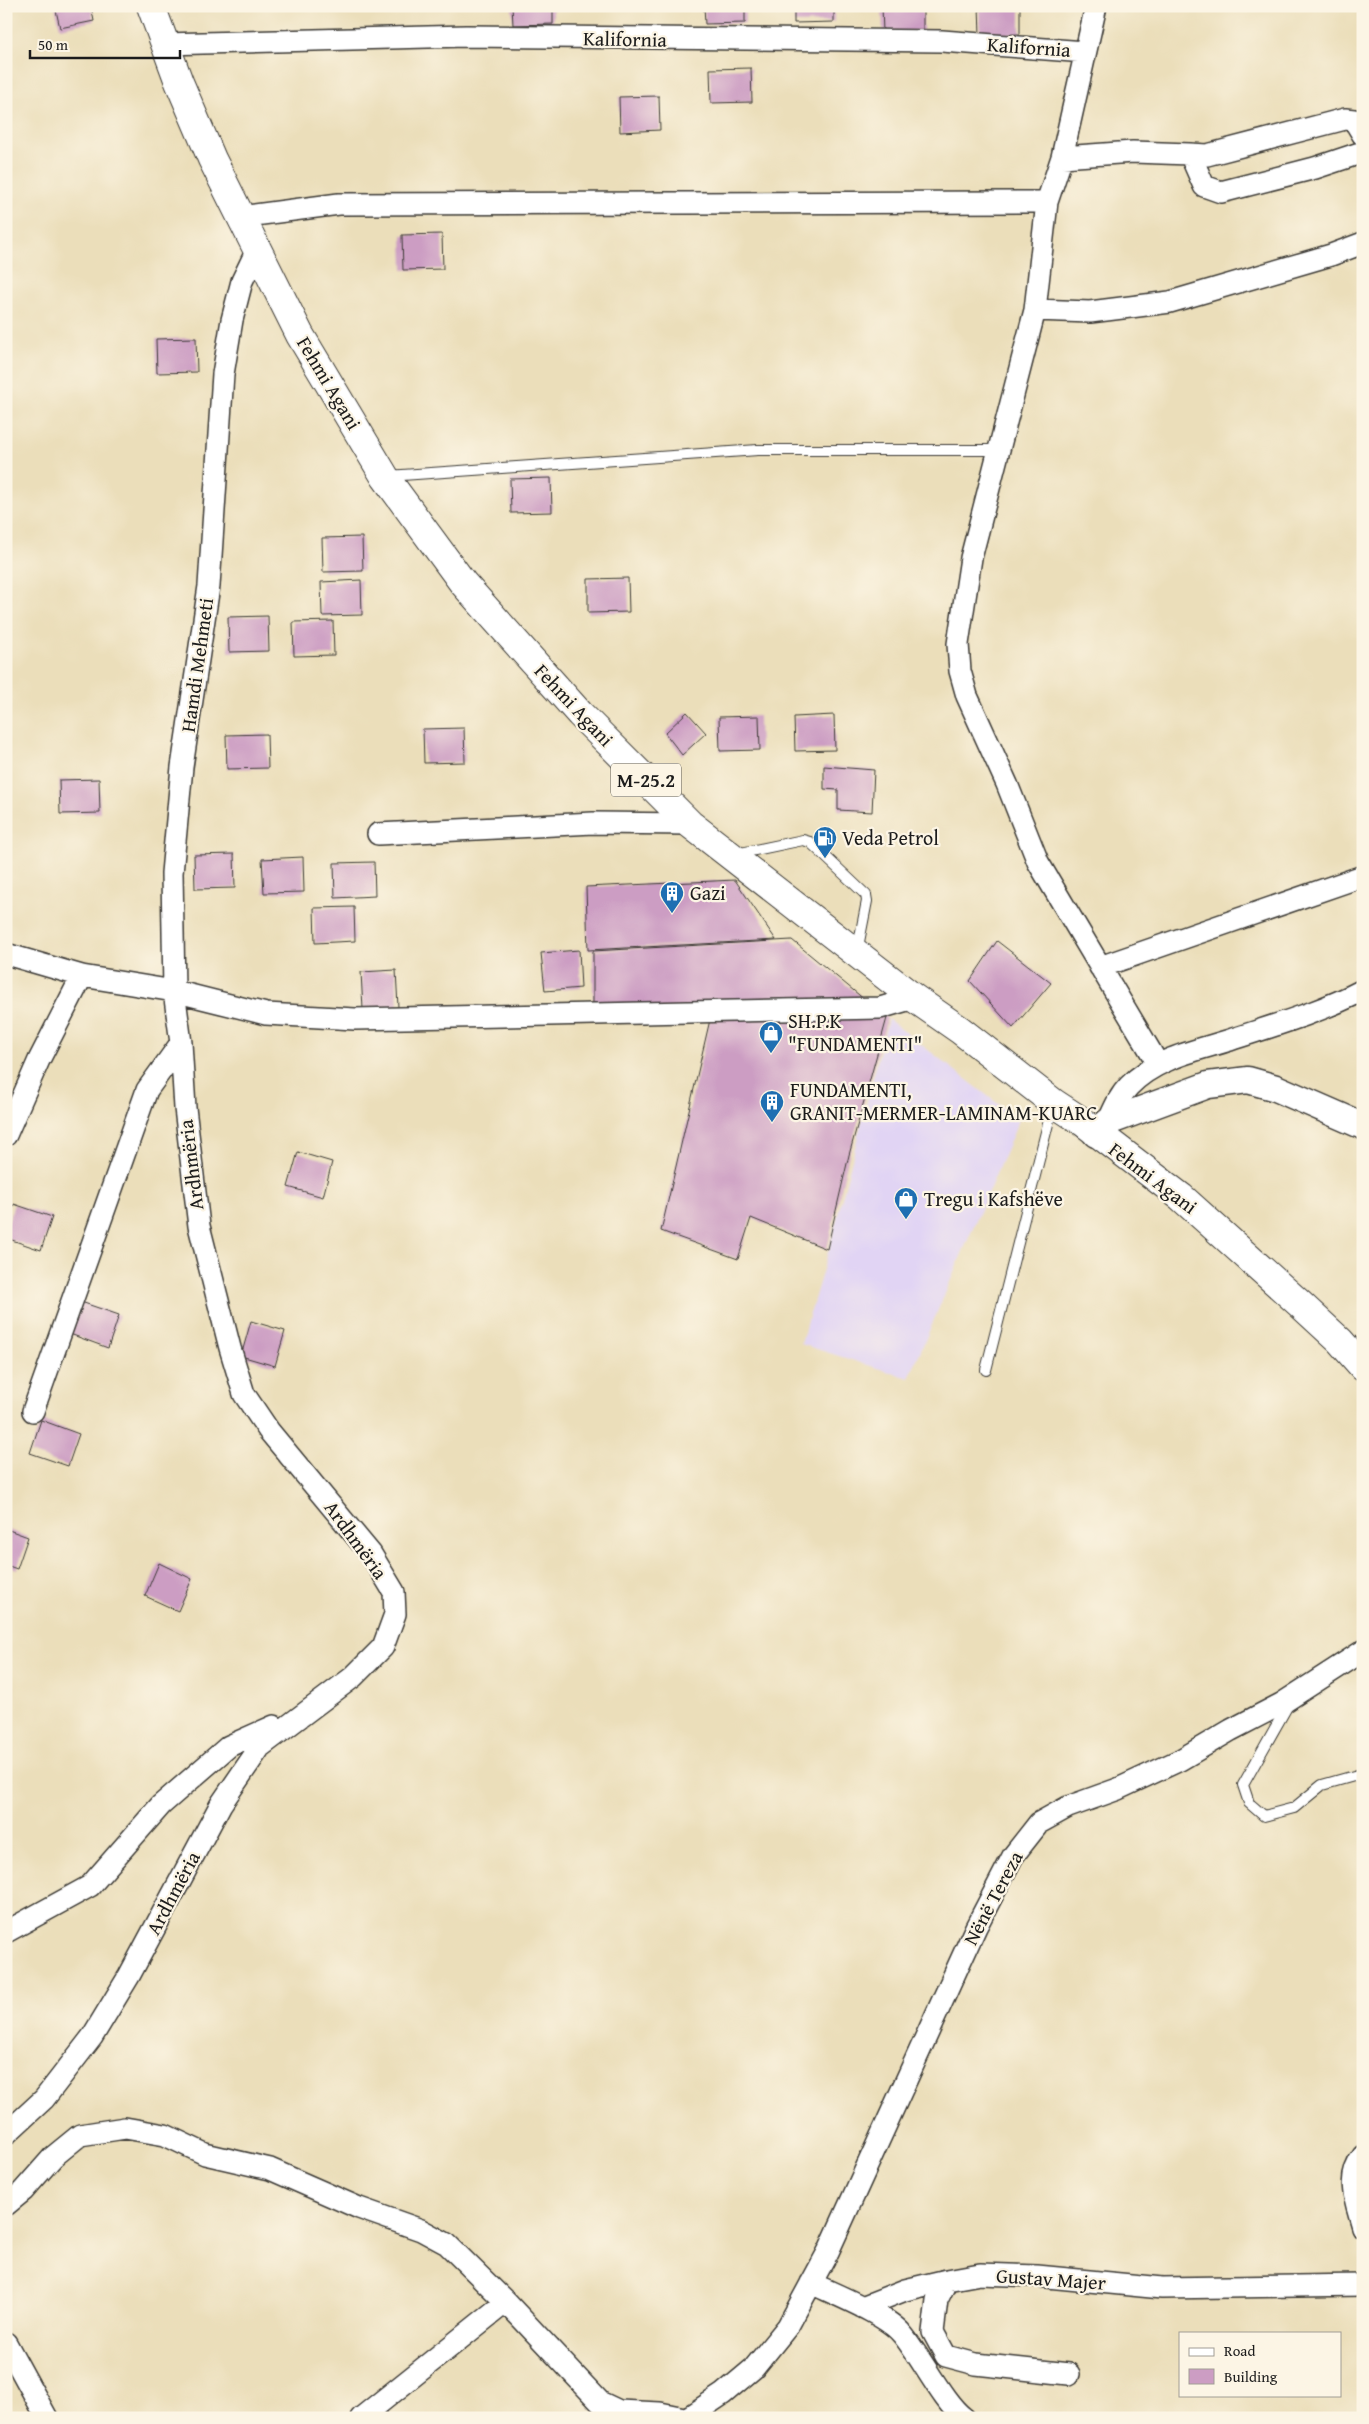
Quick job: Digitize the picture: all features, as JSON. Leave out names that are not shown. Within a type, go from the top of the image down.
[{"type":"main road","name":"Fehmi Agani","points":[[151,6],[164,44],[212,159],[300,334],[385,476],[462,583],[580,714],[690,824],[914,998],[967,1035],[1054,1103],[1083,1122],[1102,1128],[1181,1196],[1300,1304],[1340,1341],[1363,1367]]},
{"type":"street","points":[[1096,6],[1062,157],[1047,202],[1035,310],[971,558],[961,614],[958,644],[960,671],[967,696],[1007,784],[1038,862],[1158,1064]]},
{"type":"street","name":"Kalifornia","points":[[164,44],[466,36],[942,41],[1085,52]]},
{"type":"street","points":[[1062,157],[1133,152],[1207,155],[1345,119],[1354,120],[1363,135]]},
{"type":"street","points":[[1190,154],[1204,186],[1221,192],[1315,168],[1363,152]]},
{"type":"street","points":[[240,217],[339,204],[1047,202]]},
{"type":"street","points":[[1035,310],[1090,312],[1170,302],[1331,255],[1363,243]]},
{"type":"street","name":"Hamdi Mehmeti","points":[[174,991],[173,864],[182,767],[209,586],[224,374],[232,320],[242,281],[257,250]]},
{"type":"street","points":[[378,834],[593,823],[690,824]]},
{"type":"street","points":[[1100,966],[1363,876]]},
{"type":"street","points":[[6,954],[82,976],[174,991],[266,1014],[355,1019],[880,1008],[914,998]]},
{"type":"street","points":[[6,1135],[39,1060],[82,976]]},
{"type":"street","points":[[1102,1128],[1129,1086],[1158,1064],[1188,1052],[1305,1016],[1363,990]]},
{"type":"street","name":"Ardhmëria","points":[[12,2129],[44,2099],[92,2037],[129,1976],[221,1804],[260,1747],[353,1677],[383,1647],[395,1614],[394,1592],[371,1554],[268,1431],[244,1394],[230,1348],[199,1226],[174,991]]},
{"type":"street","points":[[33,1411],[147,1090],[181,1043]]},
{"type":"street","points":[[1102,1128],[1208,1085],[1248,1080],[1276,1088],[1363,1126]]},
{"type":"street","name":"Nënë Tereza","points":[[615,2414],[660,2413],[686,2418],[723,2394],[754,2368],[788,2326],[860,2182],[976,1927],[1012,1856],[1039,1823],[1068,1807],[1118,1789],[1180,1760],[1292,1698],[1363,1651]]},
{"type":"street","points":[[6,1932],[90,1886],[160,1805],[229,1746],[309,1711]]},
{"type":"street","points":[[6,2206],[23,2191],[53,2157],[80,2135],[126,2128],[165,2135],[205,2154],[270,2169],[351,2205],[421,2230],[447,2244],[506,2302],[600,2402],[615,2414]]},
{"type":"street","points":[[6,2151],[12,2129]]},
{"type":"street","points":[[1363,2156],[1357,2164],[1352,2184],[1363,2227]]},
{"type":"street","name":"Gustav Majer","points":[[862,2307],[905,2290],[980,2274],[1037,2276],[1162,2288],[1363,2285]]},
{"type":"street","points":[[946,2356],[933,2332],[937,2300],[947,2280]]},
{"type":"street","points":[[811,2283],[862,2307],[900,2332],[923,2338],[946,2356],[976,2364],[1069,2374]]},
{"type":"street","points":[[361,2418],[506,2302]]},
{"type":"street","points":[[900,2332],[962,2418]]},
{"type":"street","points":[[6,2343],[47,2418]]},
{"type":"lane","points":[[385,476],[758,450],[998,450]]},
{"type":"lane","points":[[730,856],[803,840],[810,842],[866,895],[867,901],[857,953]]},
{"type":"lane","points":[[986,1370],[1054,1103]]},
{"type":"lane","points":[[1292,1698],[1242,1785],[1249,1803],[1264,1816],[1294,1808],[1322,1785],[1361,1774]]},
{"type":"shaded area","name":"Tregu i Kafshëve","points":[[888,1019],[1019,1120],[909,1378],[801,1344],[829,1249]]},
{"type":"building","points":[[55,6],[91,6],[94,21],[60,28]]},
{"type":"building","points":[[512,6],[553,6],[553,24],[513,25]]},
{"type":"building","points":[[704,6],[745,6],[745,23],[705,24]]},
{"type":"building","points":[[794,6],[834,6],[834,22],[794,23]]},
{"type":"building","points":[[882,6],[923,6],[923,31],[883,32]]},
{"type":"building","points":[[979,6],[1020,6],[1020,34],[980,35]]},
{"type":"building","points":[[751,68],[752,102],[711,103],[710,69]]},
{"type":"building","points":[[659,96],[660,130],[620,132],[619,97]]},
{"type":"building","points":[[442,234],[443,269],[403,270],[402,235]]},
{"type":"building","points":[[196,338],[197,372],[157,373],[156,339]]},
{"type":"building","points":[[551,478],[552,512],[511,513],[510,479]]},
{"type":"building","points":[[362,537],[363,571],[323,572],[322,538]]},
{"type":"building","points":[[628,578],[629,612],[588,613],[588,579]]},
{"type":"building","points":[[361,580],[362,615],[322,616],[321,582]]},
{"type":"building","points":[[268,616],[269,651],[229,652],[228,617]]},
{"type":"building","points":[[333,621],[334,655],[294,656],[293,622]]},
{"type":"building","points":[[687,712],[706,733],[682,755],[665,733]]},
{"type":"building","points":[[834,715],[835,750],[795,751],[794,717]]},
{"type":"building","points":[[759,716],[760,750],[720,751],[719,717]]},
{"type":"building","points":[[464,728],[465,762],[424,763],[423,729]]},
{"type":"building","points":[[267,734],[268,768],[227,769],[226,735]]},
{"type":"building","points":[[824,766],[874,770],[872,812],[838,810],[838,790],[824,789]]},
{"type":"building","points":[[99,779],[100,813],[60,814],[59,780]]},
{"type":"building","points":[[234,854],[235,888],[195,889],[194,855]]},
{"type":"building","points":[[303,857],[304,892],[264,893],[262,859]]},
{"type":"building","points":[[374,862],[375,896],[335,898],[334,863]]},
{"type":"building","name":"Gazi","points":[[735,880],[776,940],[588,950],[586,887]]},
{"type":"building","points":[[354,907],[355,941],[315,943],[314,908]]},
{"type":"building","name":"FUNDAMENTI, GRANIT-MERMER-LAMINAM-KUARC","points":[[792,940],[887,1018],[849,1155],[827,1249],[751,1218],[738,1259],[661,1231],[712,1011],[593,1007],[593,951]]},
{"type":"building","points":[[997,941],[1051,983],[1013,1028],[970,981]]},
{"type":"building","points":[[579,950],[581,988],[545,991],[541,953]]},
{"type":"building","points":[[396,970],[398,1007],[363,1009],[361,972]]},
{"type":"building","points":[[298,1152],[332,1162],[323,1197],[288,1187]]},
{"type":"building","points":[[14,1204],[52,1217],[41,1250],[6,1238],[6,1228]]},
{"type":"building","points":[[81,1302],[119,1315],[108,1348],[70,1334]]},
{"type":"building","points":[[251,1321],[285,1331],[275,1366],[241,1356]]},
{"type":"building","points":[[41,1420],[79,1434],[68,1466],[30,1453]]},
{"type":"building","points":[[6,1529],[28,1537],[17,1569],[6,1565]]},
{"type":"building","points":[[159,1563],[192,1579],[178,1611],[145,1596]]},
{"type":"place","name":"Veda Petrol","points":[[825,859]]},
{"type":"place","name":"Gazi","points":[[672,914]]},
{"type":"place","name":"SH.P.K \"FUNDAMENTI\"","points":[[771,1054]]},
{"type":"place","name":"FUNDAMENTI, GRANIT-MERMER-LAMINAM-KUARC","points":[[772,1123]]},
{"type":"place","name":"Tregu i Kafshëve","points":[[906,1220]]}]
